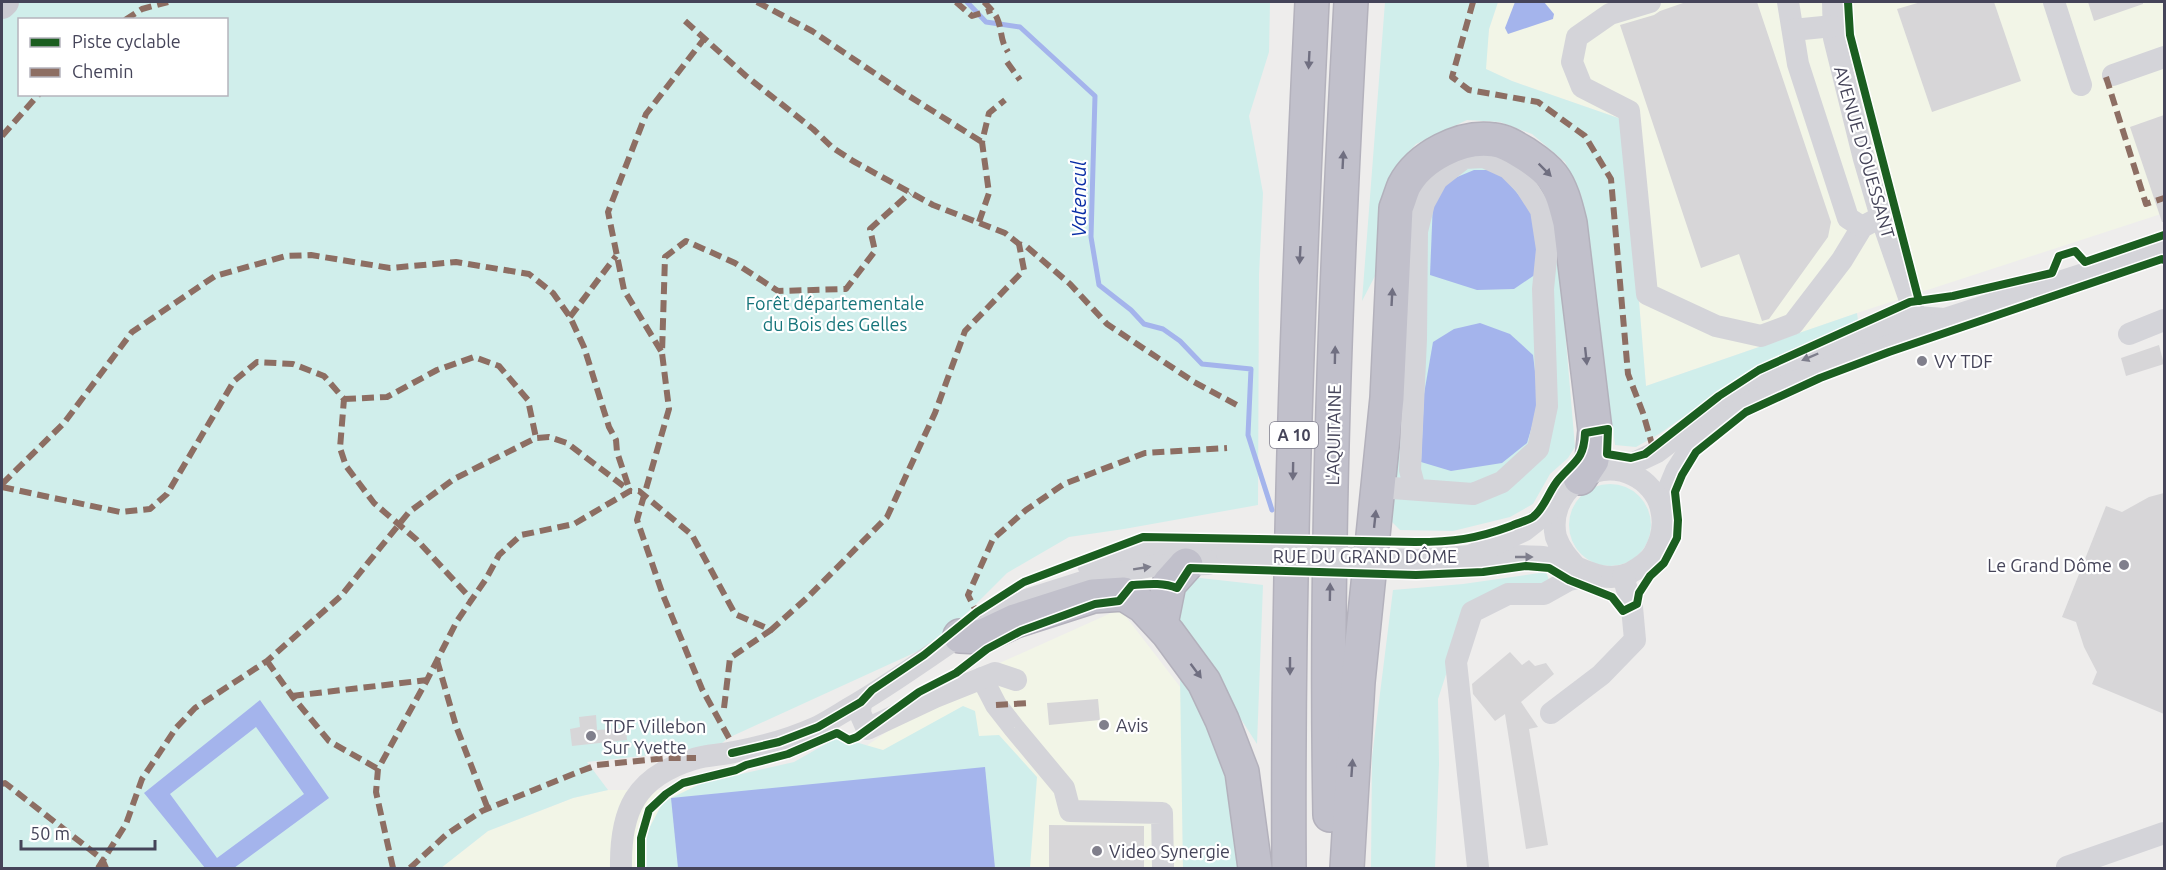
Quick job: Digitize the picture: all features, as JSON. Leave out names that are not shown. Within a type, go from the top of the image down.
[{"type":"highway","name":"A 10","points":[[1289,868],[1291,590],[1297,316],[1312,2]]},
{"type":"highway","name":"L'AQUITAINE","points":[[1331,868],[1328,692],[1335,328],[1351,2]]},
{"type":"highway","points":[[1347,868],[1359,682],[1387,398],[1396,208],[1405,185],[1419,168],[1434,155],[1452,146],[1471,140],[1495,140],[1514,147],[1529,156],[1552,176],[1563,197],[1570,223],[1596,430],[1592,460],[1580,478]]},
{"type":"highway","points":[[1161,624],[1169,584],[1208,558]]},
{"type":"highway","points":[[965,633],[981,637],[1015,621],[1093,596],[1124,594],[1148,610],[1204,682],[1222,720],[1242,772],[1255,868]]},
{"type":"street","points":[[1650,2],[1610,14],[1577,37],[1572,62],[1582,87],[1629,111],[1647,294],[1716,326],[1761,336],[1793,324],[1871,222],[1848,218],[1798,64],[1788,2]]},
{"type":"street","name":"AVENUE D'OUESSANT","points":[[1833,2],[1836,49],[1871,222],[1919,326]]},
{"type":"street","points":[[2054,2],[2081,85]]},
{"type":"street","points":[[1793,30],[1833,26]]},
{"type":"street","points":[[2113,75],[2164,57]]},
{"type":"street","points":[[1379,487],[1473,494],[1502,482],[1538,449],[1547,406],[1543,290],[1547,249],[1541,210],[1525,185],[1508,168],[1484,157],[1464,158],[1437,178],[1424,203],[1417,231],[1416,339],[1410,470],[1415,489]]},
{"type":"street","points":[[1619,470],[1658,452],[1722,403],[1760,378],[1841,343],[1945,319],[2164,248]]},
{"type":"street","points":[[2129,334],[2164,320]]},
{"type":"street","points":[[1661,507],[1676,471],[1692,446],[1747,404],[1919,326]]},
{"type":"street","points":[[1470,556],[1544,557],[1584,571],[1606,578],[1623,576],[1639,569],[1652,557],[1660,542],[1663,524],[1661,507],[1654,494],[1645,483],[1633,475],[1619,470],[1605,469],[1592,472],[1567,488],[1559,502],[1555,520],[1557,538],[1564,554],[1584,571]]},
{"type":"street","name":"RUE DU GRAND DÔME","points":[[621,868],[620,845],[627,812],[644,786],[668,768],[696,758],[732,753],[779,742],[818,727],[861,702],[965,633],[986,625],[1026,600],[1108,574],[1208,558],[1418,560],[1470,556],[1525,531],[1559,502]]},
{"type":"street","points":[[1478,867],[1456,662],[1472,612],[1508,594],[1544,594],[1584,571]]},
{"type":"street","points":[[1551,713],[1601,675],[1635,640],[1632,607],[1623,576]]},
{"type":"street","points":[[861,702],[860,713],[867,729],[935,697],[995,673],[1016,680]]},
{"type":"street","points":[[982,678],[996,705],[1064,788],[1070,811],[1162,813],[1163,868]]},
{"type":"street","points":[[2067,867],[2164,833]]},
{"type":"shaded area","points":[[1498,2],[2164,2],[2164,213],[1863,311],[1646,386],[1624,120],[1512,81],[1485,69],[1489,29]]},
{"type":"shaded area","points":[[1120,609],[1181,688],[1183,868],[441,868],[488,831],[573,798],[608,790],[676,790],[856,753],[962,680]]},
{"type":"green space","name":"Forêt départementale du Bois des Gelles","points":[[2,2],[1270,2],[1269,52],[1249,116],[1263,193],[1259,275],[1258,505],[1069,537],[1007,573],[938,642],[728,738],[722,743],[669,753],[587,762],[608,790],[573,798],[488,831],[441,868],[2,868]]},
{"type":"green space","points":[[1385,2],[1498,2],[1489,29],[1486,69],[1512,81],[1624,120],[1646,386],[1857,313],[1858,320],[1756,366],[1659,434],[1636,447],[1615,445],[1581,195],[1565,162],[1532,134],[1500,122],[1467,120],[1416,144],[1399,162],[1386,201],[1375,276],[1362,301]]},
{"type":"green space","points":[[1526,162],[1559,219],[1561,283],[1575,447],[1568,458],[1550,474],[1533,504],[1510,517],[1453,531],[1400,530],[1392,522],[1407,252],[1436,168]]},
{"type":"green space","points":[[1610,484],[1626,487],[1639,496],[1648,509],[1651,525],[1648,541],[1639,554],[1626,563],[1610,566],[1594,563],[1581,554],[1572,541],[1569,525],[1572,509],[1581,496],[1594,487]]},
{"type":"green space","points":[[1546,572],[1551,585],[1467,610],[1438,699],[1439,764],[1435,868],[1371,868],[1372,757],[1393,590],[1463,584]]},
{"type":"green space","points":[[1191,577],[1263,585],[1257,744],[1178,622],[1179,601]]},
{"type":"green space","points":[[1180,677],[1194,689],[1226,757],[1245,868],[1183,868]]},
{"type":"green space","points":[[963,706],[975,711],[979,736],[999,735],[1037,777],[1030,868],[644,868],[645,836],[663,802],[702,783],[794,762],[838,737],[883,750]]},
{"type":"water","points":[[1515,2],[1544,2],[1554,14],[1553,19],[1508,34],[1505,28]]},
{"type":"water","points":[[1474,170],[1498,170],[1537,217],[1539,272],[1514,289],[1477,290],[1430,275],[1433,202],[1450,180]]},
{"type":"water","points":[[1480,323],[1510,334],[1533,355],[1539,403],[1527,443],[1502,463],[1451,471],[1421,462],[1424,394],[1433,342],[1454,329]]},
{"type":"water","points":[[260,700],[329,798],[234,868],[205,868],[144,793]],"holes":[[[256,727],[304,794],[217,858],[170,794]]]},
{"type":"water","points":[[985,767],[995,868],[678,868],[671,798]]},
{"type":"building","points":[[1686,2],[1757,2],[1831,222],[1828,237],[1769,319],[1762,321],[1739,254],[1701,268],[1620,25]]},
{"type":"building","points":[[1921,2],[1994,2],[2021,81],[1932,112],[1897,9]]},
{"type":"building","points":[[2088,2],[2143,2],[2143,4],[2094,21]]},
{"type":"building","points":[[2164,115],[2164,222],[2162,222],[2130,127]]},
{"type":"building","points":[[2159,345],[2164,364],[2126,376],[2121,358]]},
{"type":"building","name":"Le Grand Dôme","points":[[2164,493],[2164,714],[2092,684],[2097,672],[2084,647],[2076,622],[2062,617],[2106,506],[2122,512],[2149,497]]},
{"type":"building","points":[[1510,652],[1522,665],[1529,660],[1535,666],[1546,663],[1554,674],[1521,702],[1538,727],[1529,729],[1548,845],[1526,849],[1505,714],[1495,721],[1473,694],[1472,684]]},
{"type":"building","points":[[1098,699],[1100,720],[1049,725],[1047,703]]},
{"type":"building","name":"TDF Villebon Sur Yvette","points":[[596,715],[597,730],[626,728],[627,740],[572,746],[570,729],[580,727],[579,717]]},
{"type":"building","name":"Video Synergie","points":[[1049,825],[1144,826],[1144,868],[1049,868]]},
{"type":"waterway","name":"Vatencul","points":[[967,2],[986,22],[1020,27],[1095,96],[1091,237],[1099,285],[1131,310],[1144,324],[1163,329],[1180,341],[1202,364],[1251,369],[1248,435],[1272,510]]},
{"type":"marked path","points":[[128,18],[142,9],[168,2]]},
{"type":"marked path","points":[[757,2],[812,31],[982,142]]},
{"type":"marked path","points":[[956,2],[972,16],[992,10]]},
{"type":"marked path","points":[[984,2],[997,18],[1003,43],[1008,52]]},
{"type":"marked path","points":[[1473,2],[1452,77],[1469,90],[1538,102],[1585,136],[1611,179],[1628,374],[1653,448]]},
{"type":"marked path","points":[[685,21],[746,76],[813,129],[833,148],[933,205],[1005,233],[1027,247],[1070,284],[1107,324],[1194,382],[1237,405]]},
{"type":"marked path","points":[[661,351],[624,290],[608,212],[646,114],[704,39]]},
{"type":"marked path","points":[[1007,62],[1020,80]]},
{"type":"marked path","points":[[2106,77],[2146,204],[2164,198]]},
{"type":"marked path","points":[[2,136],[37,96]]},
{"type":"marked path","points":[[979,222],[989,193],[982,142],[989,113],[1005,100]]},
{"type":"marked path","points":[[729,738],[702,689],[663,595],[637,520],[669,409],[662,353],[665,257],[686,241],[735,263],[778,291],[846,289],[875,251],[870,229],[910,193]]},
{"type":"marked path","points":[[393,868],[376,792],[378,769],[457,621],[486,579],[499,555],[521,535],[574,524],[630,491],[639,491],[692,535],[735,614],[771,630],[808,597],[887,517],[935,413],[965,331],[1024,270],[1019,244]]},
{"type":"marked path","points":[[2,484],[64,423],[132,332],[215,276],[286,256],[311,255],[390,268],[456,262],[529,274],[553,293],[570,317],[584,347],[609,427],[616,440],[617,452],[630,491]]},
{"type":"marked path","points":[[570,317],[616,256]]},
{"type":"marked path","points":[[344,399],[387,397],[437,370],[474,357],[499,366],[528,400],[536,438]]},
{"type":"marked path","points":[[2,487],[120,512],[150,509],[167,494],[234,381],[257,362],[293,364],[324,376],[344,399],[340,448],[346,466],[374,503],[417,540],[472,600]]},
{"type":"marked path","points":[[98,868],[126,824],[142,779],[176,728],[195,708],[267,661],[341,596],[409,512],[454,479],[536,438],[549,437],[567,443],[630,491]]},
{"type":"marked path","points":[[979,617],[968,595],[993,539],[1026,510],[1064,484],[1145,453],[1227,448]]},
{"type":"marked path","points":[[724,708],[730,658],[771,630]]},
{"type":"marked path","points":[[437,660],[456,726],[488,809]]},
{"type":"marked path","points":[[267,661],[329,741],[378,769]]},
{"type":"marked path","points":[[292,696],[427,680]]},
{"type":"marked path","points":[[996,705],[1029,703]]},
{"type":"marked path","points":[[410,868],[447,834],[482,811],[578,772],[597,765],[667,758],[696,758]]},
{"type":"marked path","points":[[2,784],[5,783],[102,859],[106,868]]},
{"type":"cycle path","points":[[1848,2],[1850,35],[1919,301]]},
{"type":"cycle path","points":[[732,753],[779,742],[818,727],[861,702],[872,690],[924,655],[977,612],[1024,582],[1143,537],[1415,542],[1453,540],[1487,534],[1528,520],[1537,513],[1556,483],[1581,454],[1585,433],[1608,429],[1607,454],[1631,458],[1645,454],[1719,396],[1759,370],[1910,302],[1953,296],[2052,273],[2059,256],[2075,251],[2085,262],[2164,235]]},
{"type":"cycle path","points":[[641,868],[641,838],[649,810],[666,794],[683,783],[788,754],[837,733],[849,740],[857,737],[919,692],[956,673],[987,649],[1021,631],[1095,604],[1119,601],[1132,585],[1161,584],[1177,588],[1190,568],[1416,575],[1483,572],[1526,566],[1549,568],[1569,580],[1612,597],[1623,611],[1637,604],[1639,593],[1650,576],[1664,563],[1677,538],[1675,492],[1696,452],[1746,412],[1820,378],[1889,352],[2164,260]]},
{"type":"place","name":"VY TDF","points":[[1922,361]]},
{"type":"place","name":"Le Grand Dôme","points":[[2124,565]]},
{"type":"place","name":"Avis","points":[[1104,725]]},
{"type":"place","name":"TDF Villebon Sur Yvette","points":[[591,736]]},
{"type":"place","name":"Video Synergie","points":[[1097,851]]}]
